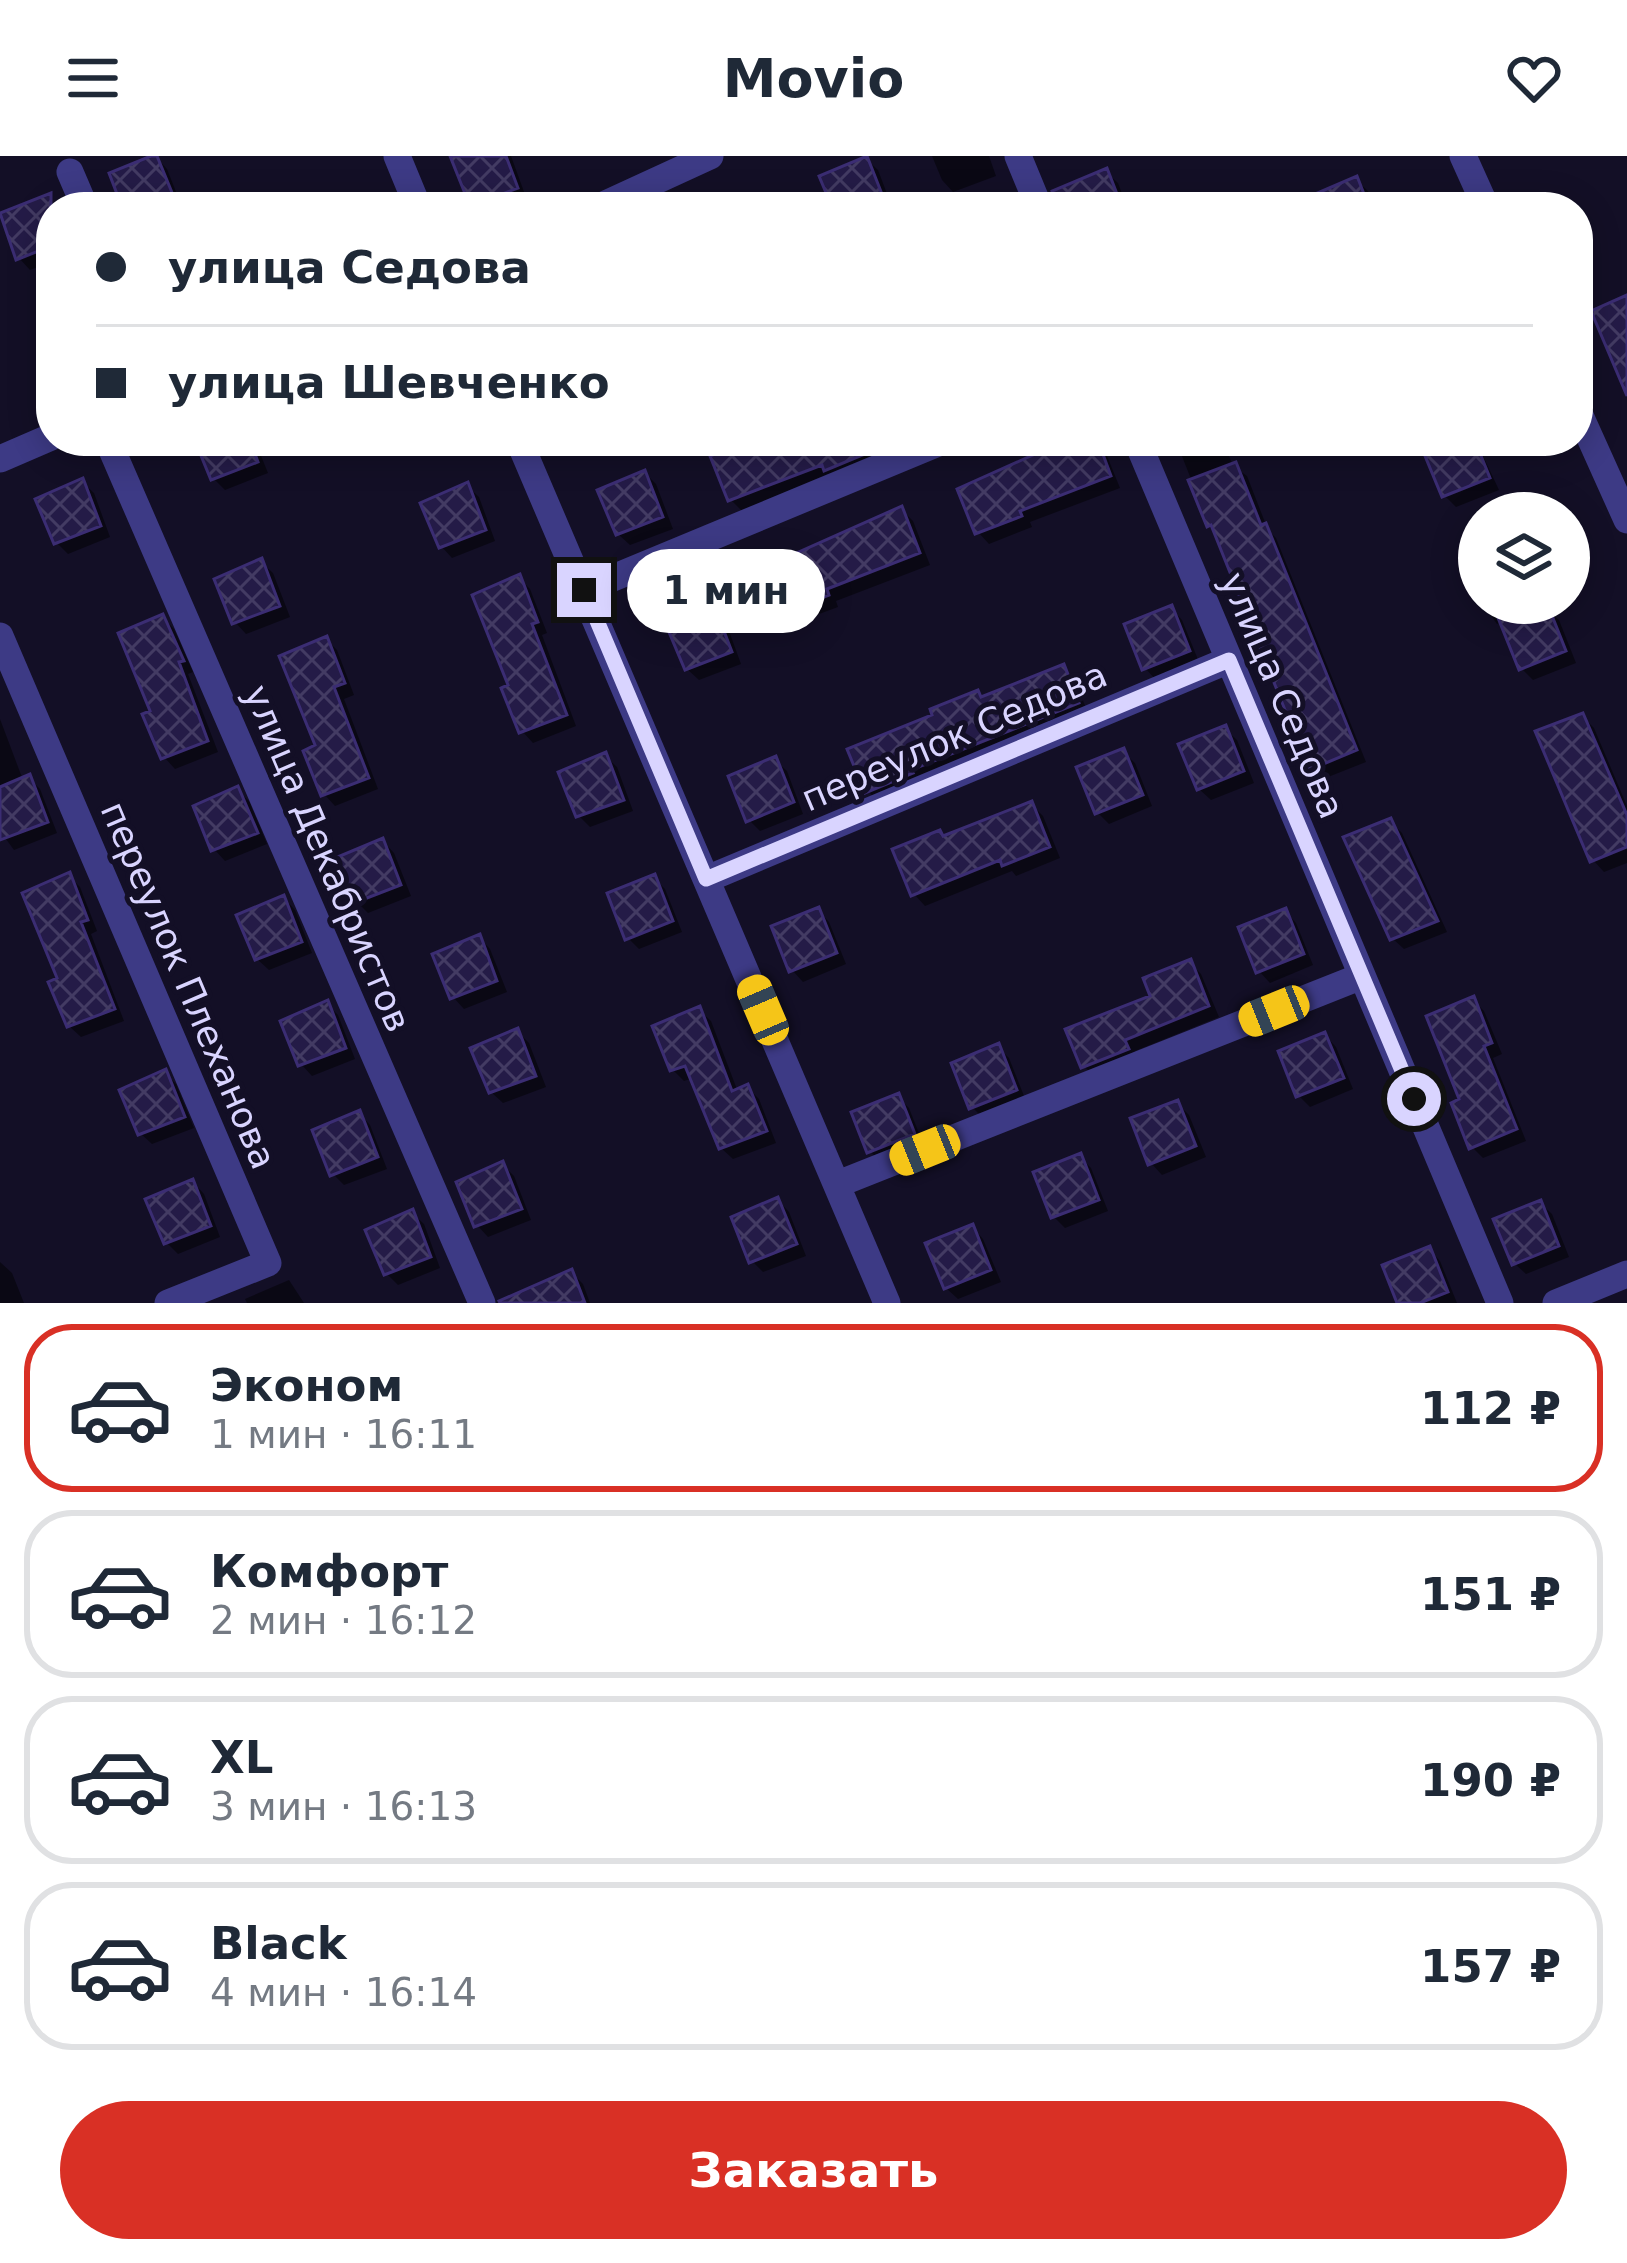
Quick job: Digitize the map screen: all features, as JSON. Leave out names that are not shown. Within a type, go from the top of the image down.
[{"type":"street","points":[[397,156],[412,192]]},
{"type":"street","points":[[631,192],[710,156]]},
{"type":"street","points":[[1018,156],[1034,192]]},
{"type":"street","points":[[1463,156],[1479,192]]},
{"type":"street","points":[[70,172],[79,192]]},
{"type":"street","points":[[0,459],[36,443]]},
{"type":"street","points":[[1593,444],[1627,520]]},
{"type":"street","name":"улица Декабристов","points":[[115,456],[482,1303]]},
{"type":"street","points":[[526,456],[887,1303]]},
{"type":"street","points":[[584,590],[908,456]]},
{"type":"street","name":"улица Седова","points":[[1144,456],[1500,1303]]},
{"type":"street","name":"переулок Плеханова","points":[[0,636],[268,1263],[169,1303]]},
{"type":"street","name":"переулок Седова","points":[[706,879],[1229,660]]},
{"type":"street","points":[[838,1184],[1362,976]]},
{"type":"street","points":[[1556,1303],[1627,1274]]},
{"type":"building","points":[[157,156],[172,192],[116,192],[109,173]]},
{"type":"building","points":[[450,156],[506,156],[518,188],[464,192]]},
{"type":"building","points":[[867,156],[881,192],[826,192],[819,176]]},
{"type":"building","points":[[1107,168],[1116,192],[1052,192]]},
{"type":"building","points":[[1357,176],[1363,192],[1320,192]]},
{"type":"building","points":[[36,199],[36,252],[16,260],[0,213]]},
{"type":"building","points":[[1627,295],[1627,396],[1593,316],[1593,310]]},
{"type":"building","points":[[201,456],[256,456],[258,462],[211,480]]},
{"type":"building","points":[[710,456],[860,456],[824,471],[822,465],[728,501]]},
{"type":"building","points":[[1031,456],[1104,456],[1111,476],[975,534],[957,489]]},
{"type":"building","points":[[1425,456],[1481,456],[1490,478],[1442,497]]},
{"type":"building","points":[[1236,462],[1261,525],[1266,523],[1357,750],[1309,770],[1211,525],[1207,527],[1188,480]]},
{"type":"building","points":[[645,470],[663,517],[616,535],[597,490]]},
{"type":"building","points":[[83,478],[101,526],[54,544],[35,499]]},
{"type":"building","points":[[468,482],[486,530],[439,548],[420,503]]},
{"type":"building","points":[[902,506],[920,553],[827,589],[829,595],[782,613],[763,568]]},
{"type":"building","points":[[262,558],[280,606],[232,624],[214,579]]},
{"type":"building","points":[[520,574],[538,622],[532,624],[567,715],[519,733],[501,688],[508,685],[472,595]]},
{"type":"building","points":[[714,605],[732,652],[685,670],[666,625]]},
{"type":"building","points":[[1172,605],[1190,651],[1142,670],[1124,624]]},
{"type":"building","points":[[163,614],[184,661],[179,662],[208,741],[161,759],[142,714],[150,711],[118,633]]},
{"type":"building","points":[[1500,624],[1555,624],[1566,651],[1519,670]]},
{"type":"building","points":[[327,636],[345,683],[334,687],[369,778],[321,796],[303,751],[315,745],[279,656]]},
{"type":"building","points":[[1064,664],[1079,703],[865,793],[847,749],[932,715],[930,709],[978,690],[981,697]]},
{"type":"building","points":[[1583,713],[1627,815],[1627,847],[1590,862],[1535,731]]},
{"type":"building","points":[[1226,725],[1244,771],[1197,790],[1178,744]]},
{"type":"building","points":[[1124,748],[1143,795],[1095,814],[1076,767]]},
{"type":"building","points":[[606,752],[624,800],[576,817],[558,772]]},
{"type":"building","points":[[776,756],[794,802],[746,822],[728,776]]},
{"type":"building","points":[[30,774],[48,822],[0,840],[0,787]]},
{"type":"building","points":[[238,786],[258,833],[211,851],[193,806]]},
{"type":"building","points":[[1032,801],[1050,847],[1002,866],[1000,860],[911,896],[892,849],[940,830],[943,836]]},
{"type":"building","points":[[1391,818],[1438,921],[1390,940],[1343,837]]},
{"type":"building","points":[[383,838],[401,885],[354,903],[335,858]]},
{"type":"building","points":[[70,872],[88,920],[81,922],[115,1009],[67,1027],[48,982],[57,978],[22,893]]},
{"type":"building","points":[[655,874],[673,921],[625,940],[607,893]]},
{"type":"building","points":[[284,895],[302,942],[255,960],[236,915]]},
{"type":"building","points":[[819,907],[837,953],[789,972],[771,926]]},
{"type":"building","points":[[1286,908],[1304,954],[1256,973],[1238,927]]},
{"type":"building","points":[[480,934],[497,981],[450,999],[432,954]]},
{"type":"building","points":[[1191,959],[1209,1006],[1125,1040],[1129,1049],[1081,1068],[1065,1029],[1150,996],[1143,978]]},
{"type":"building","points":[[1474,996],[1492,1043],[1484,1046],[1517,1129],[1469,1149],[1451,1103],[1459,1099],[1426,1016]]},
{"type":"building","points":[[328,1000],[346,1048],[298,1066],[280,1021]]},
{"type":"building","points":[[700,1006],[732,1091],[748,1084],[767,1131],[719,1149],[685,1066],[670,1071],[652,1026]]},
{"type":"building","points":[[518,1028],[536,1076],[489,1093],[470,1048]]},
{"type":"building","points":[[1325,1032],[1344,1078],[1296,1097],[1278,1051]]},
{"type":"building","points":[[999,1043],[1017,1090],[969,1109],[951,1063]]},
{"type":"building","points":[[166,1069],[185,1117],[138,1135],[119,1090]]},
{"type":"building","points":[[899,1093],[915,1134],[867,1153],[851,1112]]},
{"type":"building","points":[[1178,1100],[1196,1146],[1148,1165],[1130,1118]]},
{"type":"building","points":[[360,1110],[378,1157],[330,1176],[312,1130]]},
{"type":"building","points":[[1081,1153],[1099,1200],[1051,1218],[1033,1172]]},
{"type":"building","points":[[503,1161],[522,1209],[474,1227],[456,1182]]},
{"type":"building","points":[[193,1179],[211,1226],[164,1244],[145,1199]]},
{"type":"building","points":[[778,1197],[797,1244],[749,1263],[731,1217]]},
{"type":"building","points":[[1541,1200],[1559,1246],[1512,1265],[1493,1219]]},
{"type":"building","points":[[413,1209],[431,1257],[384,1275],[365,1230]]},
{"type":"building","points":[[973,1224],[991,1270],[944,1289],[925,1243]]},
{"type":"building","points":[[1430,1246],[1448,1292],[1420,1303],[1397,1303],[1382,1265]]},
{"type":"building","points":[[572,1269],[585,1303],[499,1301]]},
{"type":"route","points":[[584,590],[706,879],[1229,660],[1414,1099]]}]
